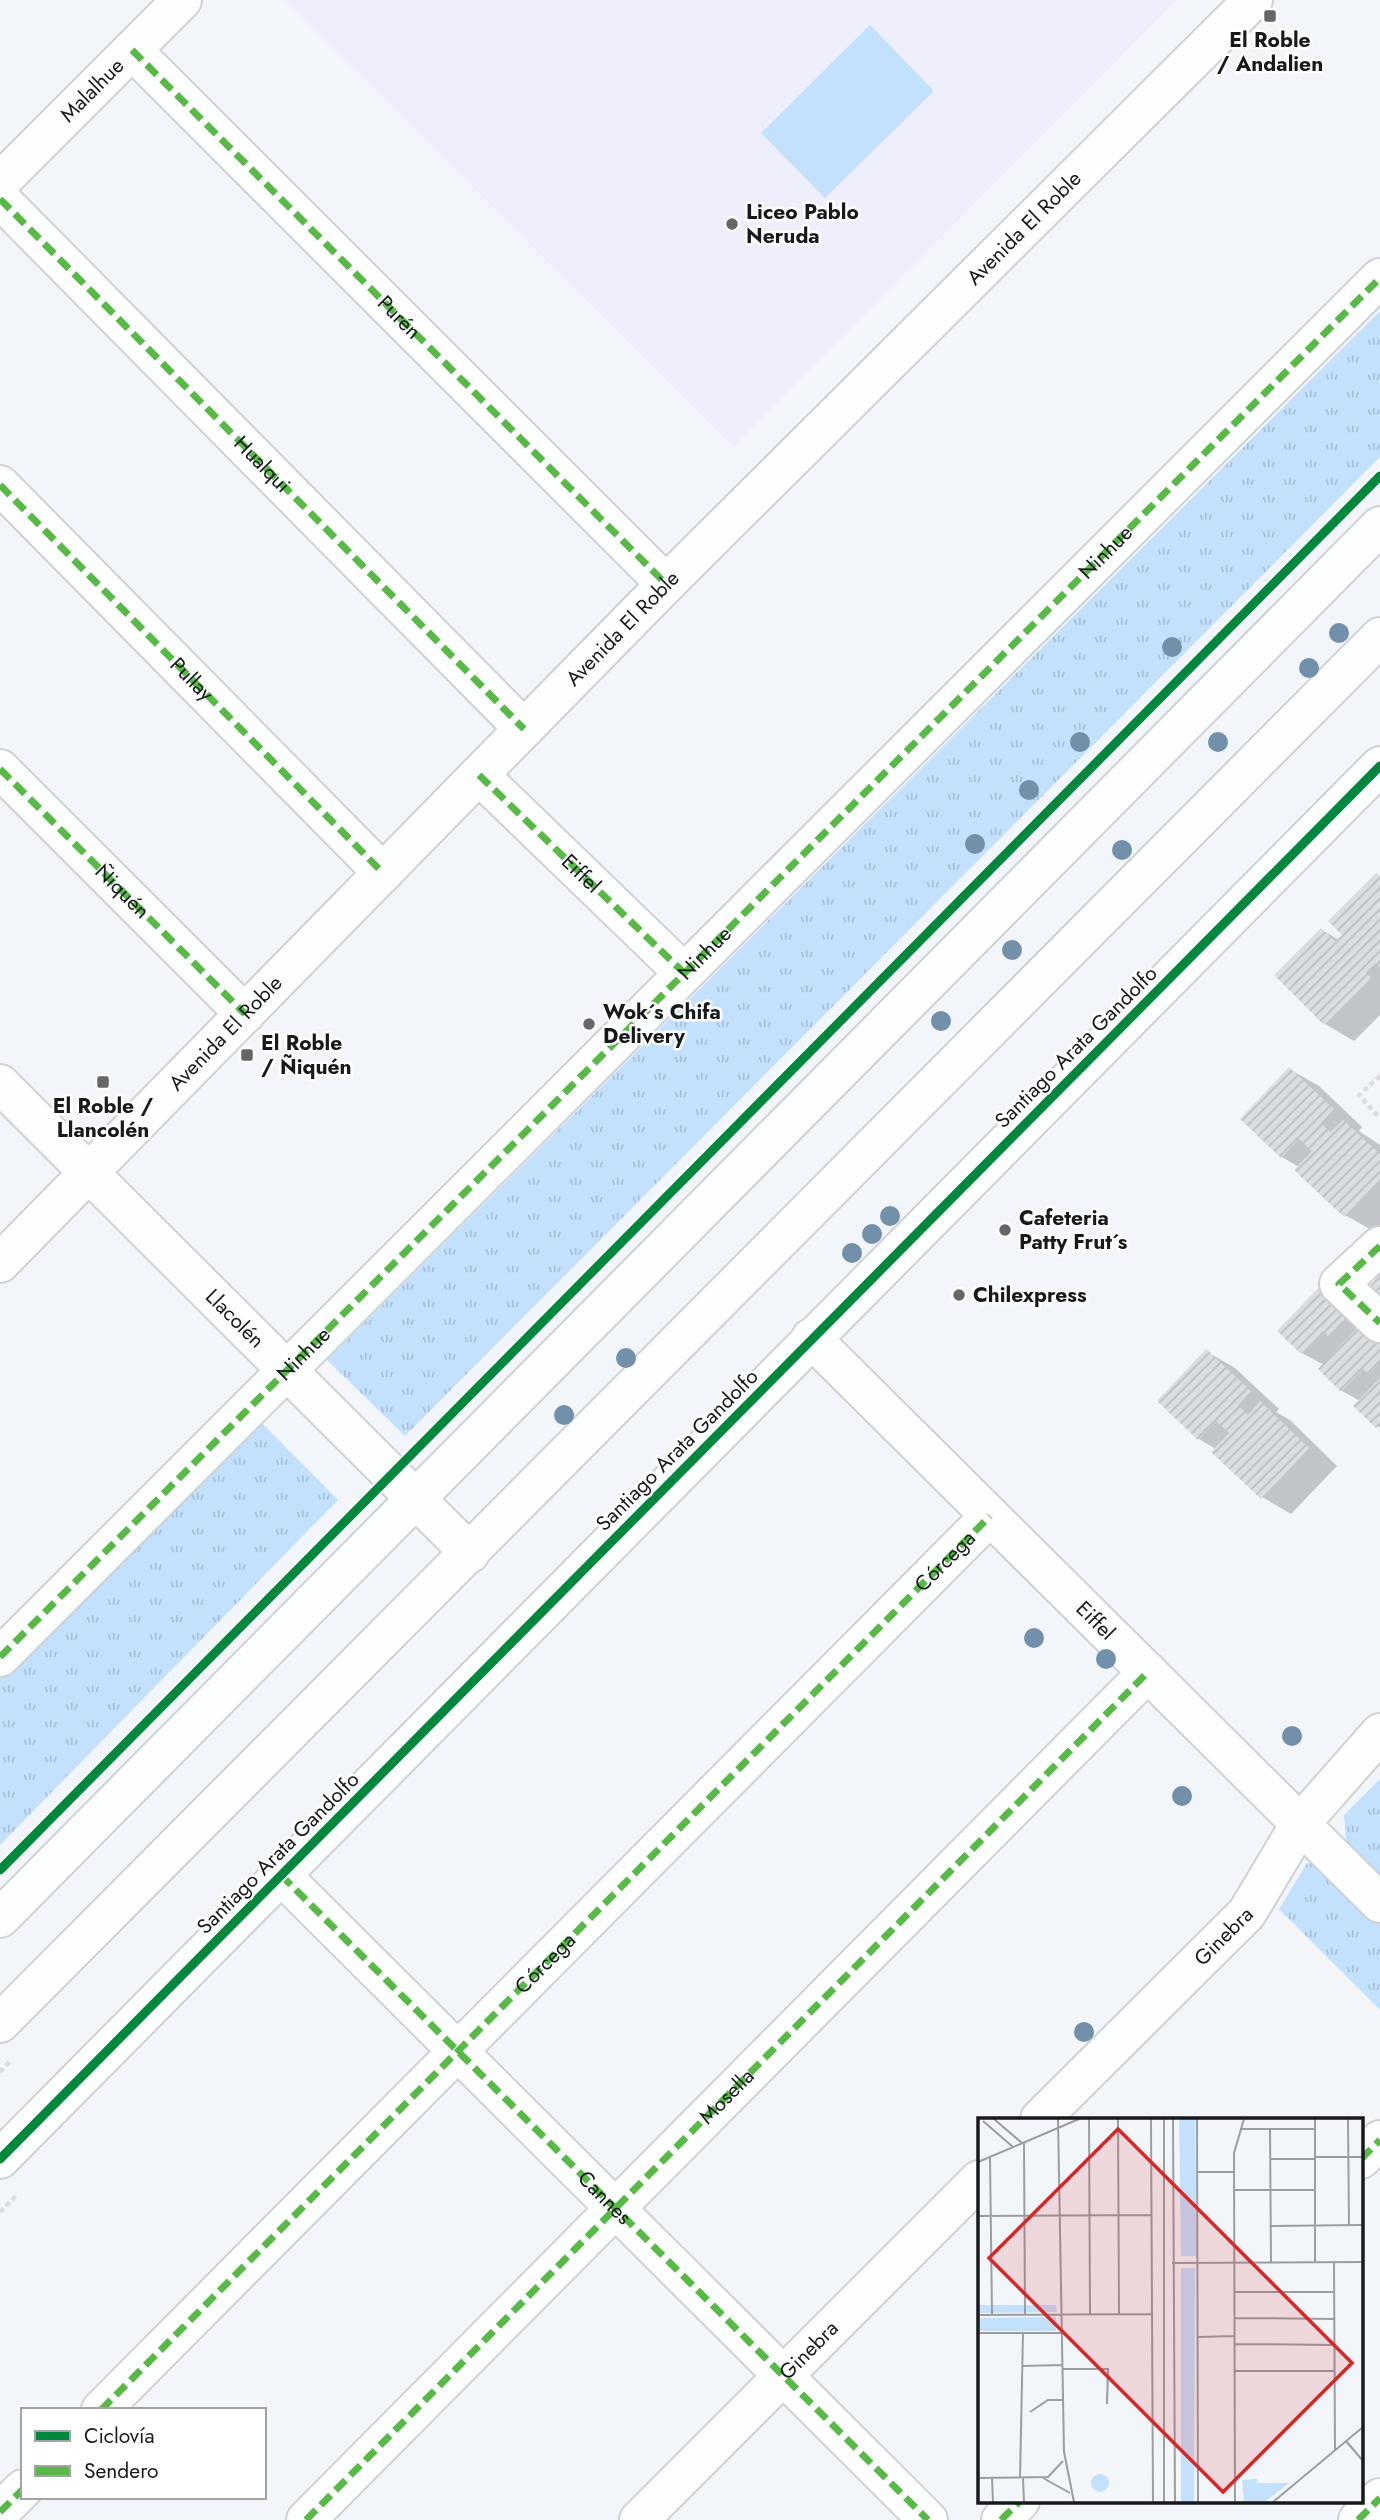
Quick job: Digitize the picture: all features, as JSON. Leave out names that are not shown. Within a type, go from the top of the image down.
[{"type":"street","name":"Avenida El Roble","points":[[0,1263],[666,584],[1253,0]]},
{"type":"street","name":"Malalhue","points":[[0,182],[132,50],[164,6]]},
{"type":"street","name":"Purén","points":[[132,50],[666,584]]},
{"type":"street","name":"Hualqui","points":[[0,200],[524,729]]},
{"type":"street","name":"Ninhue","points":[[0,1657],[286,1368],[1380,278]]},
{"type":"street","name":"Pullay","points":[[0,485],[383,873]]},
{"type":"street","points":[[0,1918],[1380,526]]},
{"type":"street","points":[[0,2023],[1380,637]]},
{"type":"street","name":"Santiago Arata Gandolfo","points":[[0,2160],[1380,765]]},
{"type":"street","name":"Ñiquén","points":[[0,769],[245,1014]]},
{"type":"street","name":"Eiffel","points":[[479,775],[683,972]]},
{"type":"street","name":"Llacolén","points":[[0,1084],[470,1553]]},
{"type":"street","points":[[1380,1246],[1339,1284],[1380,1323]]},
{"type":"street","name":"Eiffel","points":[[811,1338],[1380,1903]]},
{"type":"street","name":"Córcega","points":[[104,2408],[990,1516]]},
{"type":"street","name":"Mosella","points":[[306,2520],[1148,1672]]},
{"type":"street","name":"Ginebra","points":[[1041,2118],[1247,1913],[1300,1824],[1380,1733]]},
{"type":"street","name":"Cannes","points":[[281,1875],[928,2520]]},
{"type":"street","points":[[1362,2158],[1380,2140]]},
{"type":"street","name":"Ginebra","points":[[639,2520],[978,2181]]},
{"type":"street","points":[[0,2512],[21,2491]]},
{"type":"street","points":[[1358,2520],[1380,2498]]},
{"type":"street","points":[[1001,2520],[1019,2502]]},
{"type":"path","points":[[1380,1076],[1359,1095],[1380,1118]]},
{"type":"shaded area","name":"Liceo Pablo Neruda","points":[[285,0],[1177,0],[733,447]]},
{"type":"green space","points":[[870,25],[934,91],[825,198],[761,133]]},
{"type":"green space","points":[[1380,311],[1380,457],[405,1436],[327,1360]]},
{"type":"green space","points":[[249,1410],[338,1500],[0,1845],[0,1667]]},
{"type":"green space","points":[[1380,1779],[1380,1875],[1346,1841],[1344,1815]]},
{"type":"green space","points":[[1307,1863],[1328,1864],[1380,1917],[1380,2010],[1279,1909]]},
{"type":"building","points":[[1376,873],[1380,876],[1380,967],[1376,963],[1366,972],[1371,978],[1324,1025],[1274,975],[1321,928],[1335,941],[1342,935],[1328,921]]},
{"type":"building","points":[[1289,1067],[1334,1109],[1321,1123],[1330,1132],[1343,1120],[1380,1154],[1380,1179],[1344,1217],[1294,1170],[1312,1151],[1299,1139],[1281,1158],[1240,1119]]},
{"type":"building","points":[[1380,1275],[1380,1310],[1363,1293]]},
{"type":"building","points":[[1321,1285],[1350,1313],[1328,1336],[1323,1331],[1301,1354],[1277,1331]]},
{"type":"building","points":[[1362,1323],[1380,1340],[1380,1362],[1369,1374],[1363,1369],[1341,1392],[1318,1369]]},
{"type":"building","points":[[1206,1349],[1251,1391],[1238,1405],[1248,1415],[1260,1401],[1309,1448],[1261,1499],[1211,1452],[1229,1433],[1216,1421],[1198,1440],[1157,1401]]},
{"type":"building","points":[[1380,1378],[1380,1424],[1376,1428],[1353,1406]]},
{"type":"marked path","points":[[132,50],[666,584]]},
{"type":"marked path","points":[[0,199],[524,729]]},
{"type":"marked path","points":[[0,1657],[1380,278]]},
{"type":"marked path","points":[[0,485],[383,873]]},
{"type":"marked path","points":[[0,769],[245,1014]]},
{"type":"marked path","points":[[479,775],[683,972]]},
{"type":"marked path","points":[[1380,1246],[1339,1284],[1380,1323]]},
{"type":"marked path","points":[[103,2408],[990,1516]]},
{"type":"marked path","points":[[306,2520],[1148,1672]]},
{"type":"marked path","points":[[281,1875],[928,2520]]},
{"type":"marked path","points":[[1362,2158],[1380,2140]]},
{"type":"marked path","points":[[0,2512],[21,2491]]},
{"type":"marked path","points":[[1358,2520],[1380,2498]]},
{"type":"marked path","points":[[1001,2520],[1019,2502]]},
{"type":"cycle path","points":[[0,1870],[1380,476]]},
{"type":"cycle path","points":[[0,2159],[1380,766]]},
{"type":"place","name":"El Roble / Andalien","points":[[1270,16]]},
{"type":"place","name":"Liceo Pablo Neruda","points":[[732,224]]},
{"type":"place","name":"Wok´s Chifa Delivery","points":[[589,1024]]},
{"type":"place","name":"El Roble / Ñiquén","points":[[247,1055]]},
{"type":"place","name":"El Roble / Llancolén","points":[[103,1082]]},
{"type":"place","name":"Cafeteria Patty Frut´s","points":[[1005,1230]]},
{"type":"place","name":"Chilexpress","points":[[959,1295]]}]
